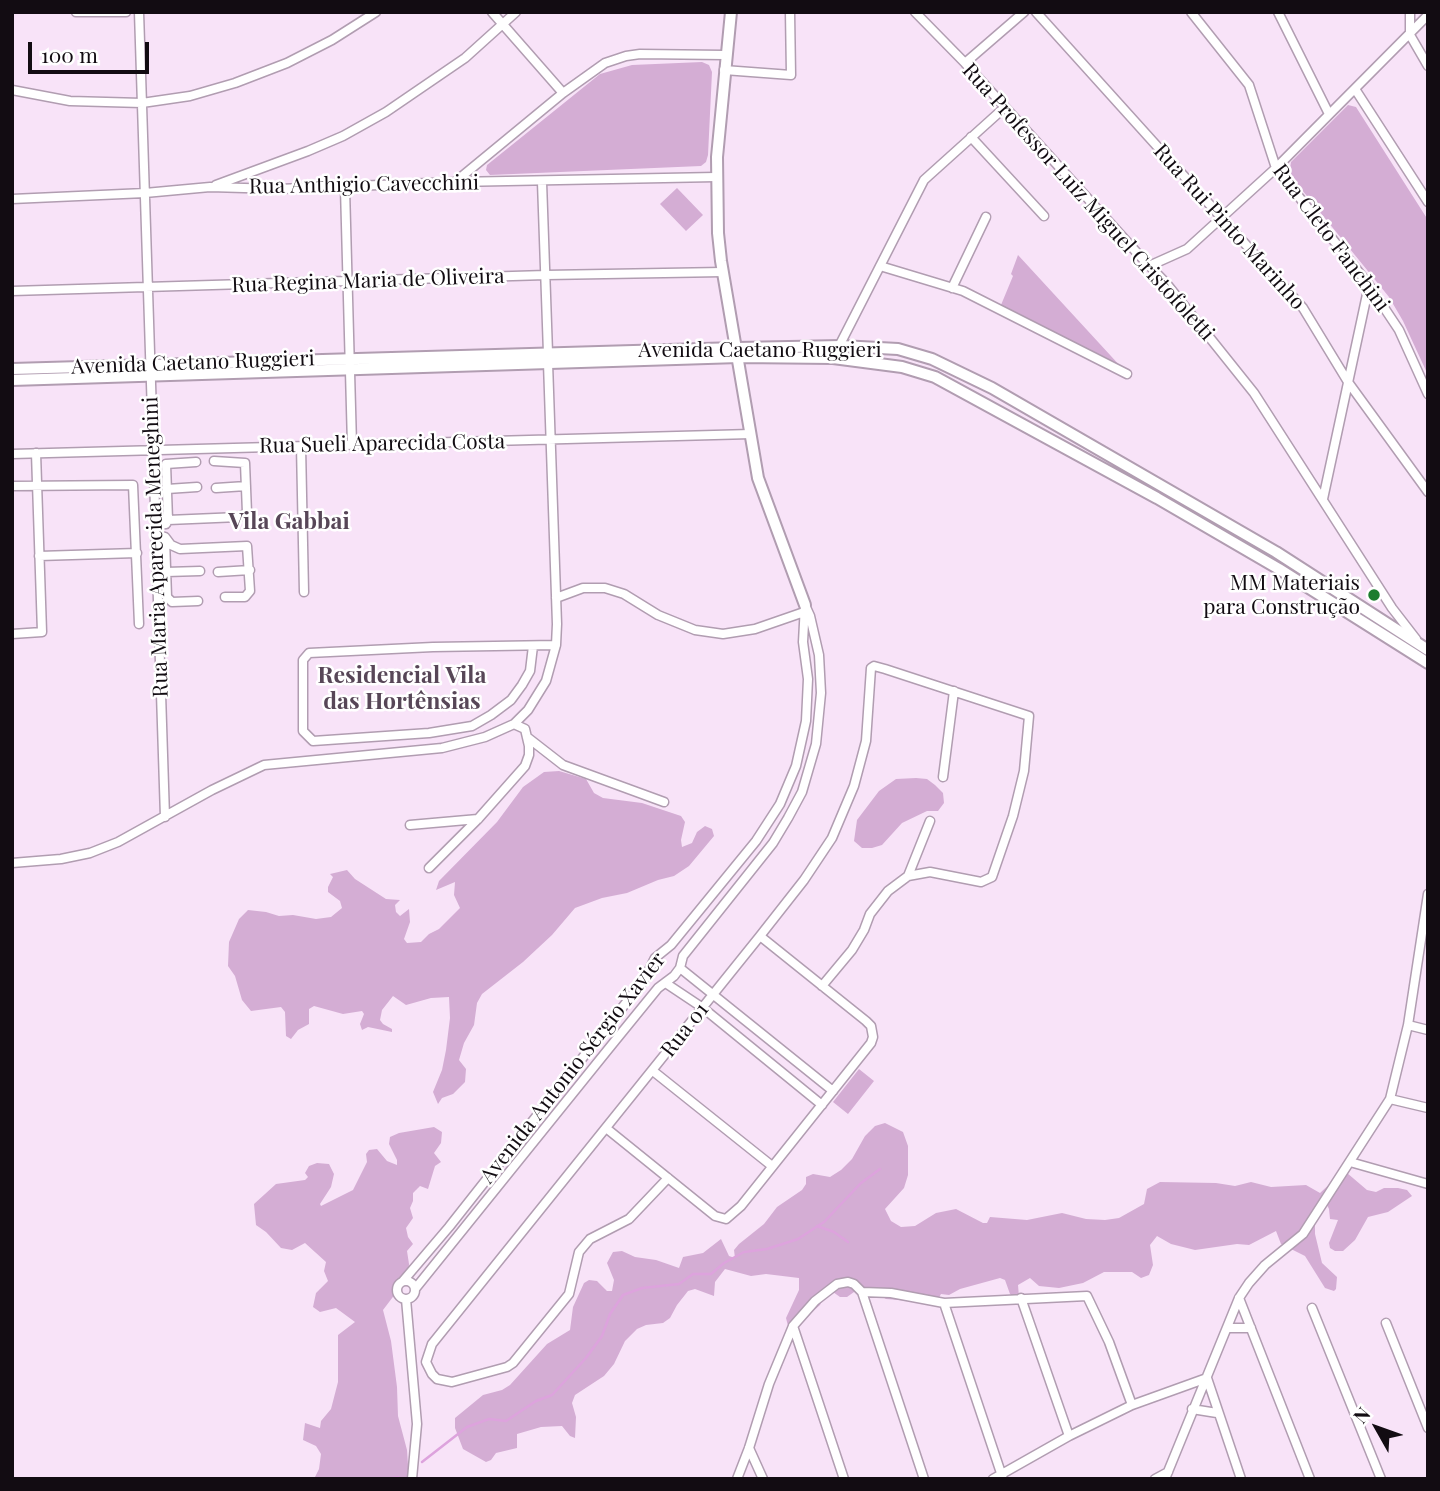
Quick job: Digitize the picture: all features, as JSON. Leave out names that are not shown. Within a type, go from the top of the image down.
[{"type":"main road","points":[[731,12],[716,177],[718,233],[758,478],[805,609]]},
{"type":"main road","name":"Avenida Caetano Ruggieri","points":[[12,369],[150,370],[738,352],[841,346],[898,349],[932,359],[992,388],[1276,552],[1425,648]]},
{"type":"main road","name":"Avenida Caetano Ruggieri","points":[[738,352],[833,358],[902,367],[935,377],[1157,498],[1279,569],[1428,663]]},
{"type":"main road","name":"Avenida Caetano Ruggieri","points":[[12,380],[150,370]]},
{"type":"street","points":[[76,12],[126,12]]},
{"type":"street","name":"Rua Maria Aparecida Meneghini","points":[[139,12],[156,525],[161,537],[165,817]]},
{"type":"street","points":[[12,90],[70,101],[142,103],[190,96],[277,67],[331,40],[376,12]]},
{"type":"street","points":[[492,12],[563,93]]},
{"type":"street","points":[[210,187],[308,151],[343,136],[386,112],[465,58],[516,12]]},
{"type":"street","points":[[724,70],[791,75],[790,12]]},
{"type":"street","name":"Rua Professor Luiz Miguel Cristofoletti","points":[[915,12],[1166,283],[1254,393],[1392,608],[1425,648]]},
{"type":"street","points":[[965,63],[1024,12]]},
{"type":"street","name":"Rua Rui Pinto Marinho","points":[[1036,12],[1303,307],[1348,382],[1428,492]]},
{"type":"street","name":"Rua Cleto Fanchini","points":[[1191,12],[1249,85],[1276,168],[1369,285],[1399,330],[1428,394]]},
{"type":"street","points":[[1278,12],[1329,114]]},
{"type":"street","points":[[1410,12],[1410,35],[1428,65]]},
{"type":"street","points":[[1149,266],[1182,253],[1222,218],[1276,168],[1428,15]]},
{"type":"street","points":[[455,182],[563,93],[605,63],[626,56],[725,55]]},
{"type":"street","points":[[1355,89],[1428,202]]},
{"type":"street","points":[[833,358],[924,180],[1004,108]]},
{"type":"street","points":[[971,137],[1044,216]]},
{"type":"street","name":"Rua Anthigio Cavecchini","points":[[12,199],[210,187],[278,189],[455,182],[716,177]]},
{"type":"street","points":[[12,863],[61,859],[90,853],[118,842],[212,790],[264,765],[442,748],[485,737],[514,724],[528,710],[546,681],[556,645],[542,182]]},
{"type":"street","points":[[345,187],[352,445]]},
{"type":"street","points":[[952,288],[986,217]]},
{"type":"street","points":[[880,266],[974,296],[1127,374]]},
{"type":"street","name":"Rua Regina Maria de Oliveira","points":[[12,291],[723,272]]},
{"type":"street","points":[[1323,499],[1369,285]]},
{"type":"street","name":"Rua Sueli Aparecida Costa","points":[[12,454],[751,434]]},
{"type":"street","points":[[301,446],[304,592]]},
{"type":"street","points":[[12,634],[42,632],[36,453]]},
{"type":"street","points":[[168,520],[244,516],[247,513],[245,463],[214,461]]},
{"type":"street","points":[[156,525],[166,524],[168,520],[167,463],[196,462]]},
{"type":"street","points":[[12,486],[132,484],[139,624]]},
{"type":"street","points":[[216,488],[246,486]]},
{"type":"street","points":[[167,489],[197,487]]},
{"type":"street","points":[[161,537],[180,549],[247,546],[250,570],[248,594],[245,597],[225,597]]},
{"type":"street","points":[[161,537],[167,597],[170,600],[198,601]]},
{"type":"street","points":[[39,556],[137,553]]},
{"type":"street","points":[[218,572],[250,570]]},
{"type":"street","points":[[166,572],[200,571]]},
{"type":"street","points":[[556,598],[583,588],[605,588],[624,594],[658,615],[695,630],[723,634],[755,629],[805,609]]},
{"type":"street","name":"Rua Professor Luiz Miguel Cristofoletti","points":[[1392,608],[1396,629],[1394,643]]},
{"type":"street","name":"Avenida Antonio Sérgio Xavier","points":[[403,1281],[449,1227],[644,980],[655,958],[671,945],[756,841],[780,804],[796,766],[806,721],[808,679],[803,642],[805,609]]},
{"type":"street","name":"Avenida Antonio Sérgio Xavier","points":[[415,1289],[680,968],[683,956],[773,844],[802,792],[816,744],[821,693],[819,655],[805,609]]},
{"type":"street","points":[[533,646],[530,671],[523,685],[511,700],[472,726],[429,733],[313,741],[307,736],[302,725],[303,660],[314,651],[556,645]]},
{"type":"street","name":"Rua 01","points":[[668,1178],[629,1219],[590,1239],[579,1252],[569,1294],[513,1363],[452,1382],[437,1379],[427,1369],[427,1355],[432,1343],[703,1008],[804,880],[832,838],[854,786],[866,741],[871,670],[874,666],[954,691]]},
{"type":"street","points":[[822,986],[852,950],[870,914],[888,891],[908,876],[930,872],[981,882],[996,872],[1024,771],[1030,717],[954,691],[943,777]]},
{"type":"street","points":[[429,868],[525,766],[529,755],[525,729],[514,724]]},
{"type":"street","points":[[527,737],[564,765],[664,802]]},
{"type":"street","points":[[410,825],[478,818]]},
{"type":"street","points":[[908,876],[930,821]]},
{"type":"street","points":[[1155,1479],[1168,1476],[1192,1409],[1239,1298],[1265,1265],[1303,1234],[1391,1099],[1424,951],[1428,894]]},
{"type":"street","points":[[606,1128],[715,1216],[726,1219],[737,1212],[871,1043],[873,1032],[866,1021],[760,936]]},
{"type":"street","points":[[671,945],[683,956]]},
{"type":"street","points":[[680,968],[833,1091]]},
{"type":"street","points":[[644,980],[680,990],[822,1105]]},
{"type":"street","points":[[1408,1025],[1428,1030]]},
{"type":"street","points":[[653,1071],[772,1166]]},
{"type":"street","points":[[1391,1099],[1428,1108]]},
{"type":"street","points":[[1350,1162],[1428,1184]]},
{"type":"street","points":[[403,1281],[412,1283],[415,1289],[411,1297],[406,1298],[400,1296],[397,1290],[403,1281]]},
{"type":"street","points":[[737,1479],[769,1384],[793,1326],[815,1301],[837,1284],[848,1282],[855,1284],[862,1292],[924,1479]]},
{"type":"street","points":[[862,1292],[891,1293],[944,1304],[1082,1294],[1090,1299],[1105,1331],[1132,1405]]},
{"type":"street","points":[[406,1298],[416,1424],[411,1479]]},
{"type":"street","points":[[1021,1298],[1069,1436]]},
{"type":"street","points":[[1239,1298],[1310,1479]]},
{"type":"street","points":[[944,1304],[999,1477],[1069,1436],[1132,1405],[1207,1378]]},
{"type":"street","points":[[1312,1308],[1381,1479]]},
{"type":"street","points":[[1386,1323],[1428,1428]]},
{"type":"street","points":[[793,1326],[844,1479]]},
{"type":"street","points":[[1228,1328],[1251,1328]]},
{"type":"street","points":[[1207,1378],[1241,1479]]},
{"type":"street","points":[[1192,1409],[1217,1413]]},
{"type":"street","points":[[749,1448],[763,1479]]},
{"type":"shaded area","points":[[702,62],[709,65],[712,72],[708,155],[701,166],[490,175],[486,170],[487,165],[600,74],[632,65]]},
{"type":"shaded area","points":[[1348,105],[1356,107],[1428,220],[1428,375],[1389,297],[1289,174],[1291,162]]},
{"type":"shaded area","points":[[677,188],[703,215],[686,231],[660,204]]},
{"type":"shaded area","points":[[1018,255],[1122,368],[1001,305]]},
{"type":"shaded area","points":[[559,771],[586,779],[594,793],[603,798],[642,803],[681,816],[685,822],[682,847],[692,843],[697,832],[705,826],[712,829],[714,836],[689,866],[674,876],[575,908],[552,935],[523,962],[482,994],[477,1003],[474,1025],[464,1043],[459,1060],[466,1069],[465,1082],[453,1094],[442,1098],[438,1104],[433,1092],[446,1050],[450,1018],[449,997],[431,998],[406,1005],[393,996],[382,1010],[380,1020],[392,1029],[392,1032],[368,1027],[362,1030],[362,1011],[343,1014],[314,1006],[309,1009],[309,1024],[298,1030],[291,1039],[286,1036],[285,1012],[281,1007],[251,1011],[242,1000],[235,976],[228,966],[229,942],[239,919],[248,910],[279,916],[293,915],[316,919],[331,917],[342,908],[340,901],[328,892],[333,877],[330,874],[347,870],[355,879],[386,899],[400,900],[395,905],[400,916],[409,909],[410,922],[404,939],[407,943],[421,942],[460,908],[454,895],[455,882],[436,890],[439,881],[497,822],[523,787],[544,772]]},
{"type":"shaded area","points":[[896,779],[927,779],[943,793],[944,803],[938,811],[927,811],[902,823],[882,845],[862,848],[854,841],[857,820],[879,791]]},
{"type":"shaded area","points":[[859,1069],[874,1081],[848,1114],[833,1102]]},
{"type":"shaded area","points":[[885,1123],[903,1132],[908,1146],[908,1175],[904,1188],[885,1209],[891,1221],[901,1227],[915,1226],[936,1213],[956,1209],[983,1223],[987,1223],[990,1217],[1027,1220],[1062,1213],[1086,1219],[1119,1218],[1144,1204],[1147,1189],[1160,1182],[1235,1186],[1251,1182],[1271,1187],[1306,1185],[1320,1193],[1335,1179],[1340,1167],[1367,1190],[1376,1192],[1384,1188],[1398,1188],[1407,1190],[1412,1196],[1388,1212],[1368,1217],[1355,1240],[1343,1251],[1330,1248],[1329,1243],[1338,1220],[1330,1219],[1327,1205],[1322,1206],[1315,1223],[1315,1234],[1322,1263],[1337,1277],[1334,1291],[1325,1288],[1305,1256],[1281,1244],[1276,1231],[1249,1245],[1237,1244],[1195,1250],[1171,1244],[1157,1236],[1150,1245],[1153,1265],[1149,1275],[1141,1278],[1132,1272],[1104,1272],[1083,1283],[1059,1288],[1039,1286],[1030,1278],[1018,1285],[1017,1300],[1010,1294],[1005,1280],[1000,1278],[960,1289],[949,1295],[941,1294],[936,1303],[886,1299],[868,1288],[861,1287],[847,1297],[840,1297],[833,1292],[826,1293],[820,1305],[793,1329],[788,1326],[786,1318],[799,1290],[799,1278],[766,1274],[751,1276],[725,1269],[715,1282],[714,1296],[695,1289],[688,1291],[670,1318],[663,1323],[637,1329],[625,1341],[614,1364],[604,1376],[575,1395],[572,1403],[576,1417],[575,1438],[562,1426],[541,1427],[517,1434],[517,1448],[496,1453],[486,1462],[463,1449],[455,1428],[455,1418],[483,1395],[510,1385],[547,1344],[570,1330],[573,1307],[584,1283],[589,1280],[597,1281],[607,1291],[612,1291],[614,1280],[607,1263],[613,1252],[622,1251],[679,1268],[683,1257],[703,1253],[721,1239],[729,1256],[735,1258],[734,1250],[739,1244],[764,1224],[777,1207],[802,1190],[806,1177],[813,1174],[830,1177],[841,1170],[852,1159],[865,1136],[875,1126]]},
{"type":"shaded area","points":[[434,1127],[442,1132],[441,1143],[434,1153],[441,1162],[435,1166],[428,1189],[420,1186],[413,1193],[410,1208],[413,1218],[406,1228],[413,1244],[407,1251],[408,1277],[383,1310],[391,1341],[398,1416],[407,1450],[409,1479],[314,1479],[319,1469],[321,1454],[316,1446],[303,1440],[305,1423],[320,1428],[321,1421],[331,1409],[338,1382],[338,1335],[355,1322],[336,1308],[320,1312],[313,1307],[316,1293],[328,1281],[324,1271],[326,1262],[305,1243],[292,1250],[281,1248],[256,1225],[254,1204],[276,1184],[305,1180],[309,1166],[317,1163],[329,1164],[334,1174],[331,1187],[321,1206],[353,1190],[367,1162],[366,1154],[369,1150],[377,1149],[387,1161],[397,1165],[389,1144],[390,1137]]},
{"type":"waterway","points":[[422,1462],[467,1427],[489,1419],[506,1421],[536,1401],[552,1395],[602,1336],[610,1314],[623,1295],[642,1288],[679,1284],[693,1274],[711,1274],[744,1252],[767,1249],[798,1239],[824,1222],[861,1183],[880,1169]]},
{"type":"waterway","points":[[817,1226],[834,1232],[848,1242]]},
{"type":"waterway","points":[[386,1479],[398,1477]]},
{"type":"place","name":"MM Materiais para Construção","points":[[1374,595]]},
{"type":"district","name":"Vila Gabbai","points":[[289,522]]},
{"type":"district","name":"Residencial Vila das Hortênsias","points":[[402,689]]}]
